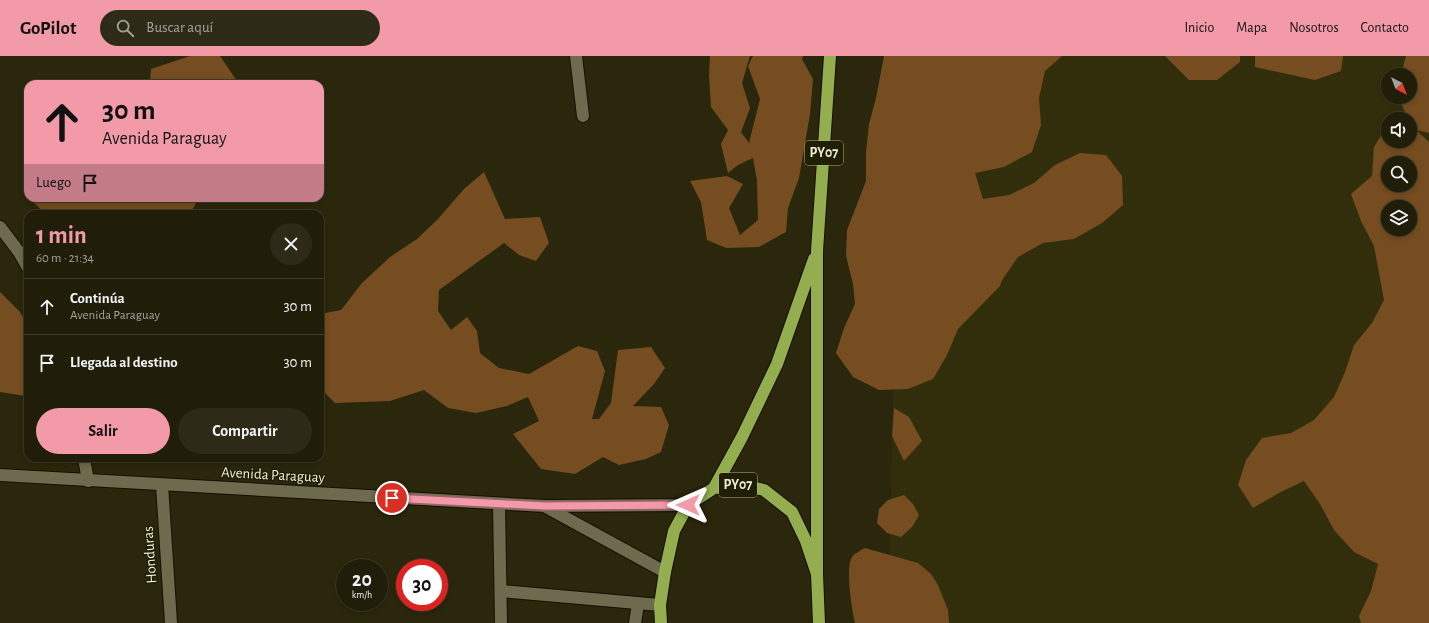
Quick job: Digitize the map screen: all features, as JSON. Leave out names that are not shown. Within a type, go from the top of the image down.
[{"type":"highway","name":"PY07","points":[[819,623],[817,574],[817,250],[830,56]]},
{"type":"highway","name":"PY07","points":[[714,488],[742,437],[777,364],[817,250]]},
{"type":"highway","name":"PY07","points":[[661,623],[660,605],[665,572],[674,531],[688,505],[714,488],[742,485],[764,490],[792,512],[806,541],[817,574]]},
{"type":"street","points":[[576,56],[583,116]]},
{"type":"street","points":[[0,228],[19,252],[24,261]]},
{"type":"street","points":[[85,462],[88,481]]},
{"type":"street","name":"Avenida Paraguay","points":[[0,475],[499,504],[545,506],[688,505]]},
{"type":"street","name":"Honduras","points":[[162,485],[171,623]]},
{"type":"street","points":[[499,504],[501,623]]},
{"type":"street","points":[[545,506],[665,572]]},
{"type":"street","points":[[500,591],[660,605]]},
{"type":"street","points":[[636,623],[638,604]]},
{"type":"shaded area","points":[[190,56],[220,56],[236,80],[150,80],[151,69]]},
{"type":"shaded area","points":[[710,56],[750,56],[742,83],[750,108],[741,132],[749,143],[760,99],[748,66],[753,56],[803,56],[802,59],[813,79],[810,114],[799,178],[788,208],[786,232],[759,247],[726,248],[707,240],[701,202],[690,181],[727,176],[743,184],[729,208],[740,235],[758,220],[757,181],[753,158],[738,165],[728,173],[721,144],[728,130],[711,107],[709,76]]},
{"type":"shaded area","points":[[884,56],[1062,56],[1045,71],[1039,98],[1041,125],[1032,152],[1004,167],[975,173],[983,199],[1009,195],[1034,183],[1055,165],[1080,153],[1106,155],[1122,176],[1123,205],[1102,223],[1074,239],[1043,243],[1018,257],[1002,280],[1000,286],[958,329],[947,355],[933,379],[908,389],[879,390],[853,377],[836,353],[844,328],[855,304],[853,284],[846,256],[847,230],[866,181],[866,152],[869,124],[876,98]]},
{"type":"shaded area","points":[[901,56],[1429,56],[1429,623],[888,623]]},
{"type":"shaded area","points":[[1165,56],[1240,56],[1240,62],[1217,80],[1189,80]]},
{"type":"shaded area","points":[[1255,56],[1343,56],[1341,71],[1315,80],[1255,67]]},
{"type":"shaded area","points":[[1406,56],[1429,56],[1429,133],[1417,130],[1417,112],[1405,112],[1402,104],[1417,104],[1417,68],[1403,68]]},
{"type":"shaded area","points":[[1417,131],[1429,142],[1429,623],[1361,623],[1359,616],[1371,591],[1378,564],[1354,552],[1334,530],[1320,504],[1304,481],[1253,508],[1238,485],[1246,460],[1262,438],[1291,433],[1314,420],[1334,397],[1345,372],[1354,345],[1372,323],[1384,300],[1374,246],[1361,221],[1351,194],[1372,176],[1374,147],[1381,136],[1381,148],[1417,148]]},
{"type":"shaded area","points":[[484,172],[505,219],[540,217],[549,243],[536,261],[519,255],[504,243],[439,290],[438,311],[451,330],[467,317],[477,331],[480,353],[499,368],[529,374],[578,346],[597,351],[605,371],[592,419],[599,419],[611,403],[618,350],[651,347],[665,368],[654,384],[633,406],[661,407],[669,425],[661,452],[646,459],[619,465],[603,457],[575,474],[541,469],[513,434],[539,421],[528,397],[507,406],[476,413],[448,408],[424,390],[390,401],[335,403],[324,392],[324,313],[341,310],[362,283],[390,257],[417,239],[437,220],[464,189]]},
{"type":"shaded area","points":[[33,202],[197,202],[192,210],[42,210]]},
{"type":"shaded area","points":[[0,292],[20,312],[24,319],[24,396],[0,392]]},
{"type":"shaded area","points":[[894,408],[909,417],[922,441],[904,461],[892,436]]},
{"type":"shaded area","points":[[904,495],[913,504],[919,515],[912,527],[901,537],[887,533],[877,523],[879,509],[888,500]]},
{"type":"shaded area","points":[[865,548],[918,563],[931,574],[938,585],[948,610],[949,623],[855,623],[852,609],[849,570],[852,557]]},
{"type":"route","points":[[392,498],[545,506],[688,505]]}]
